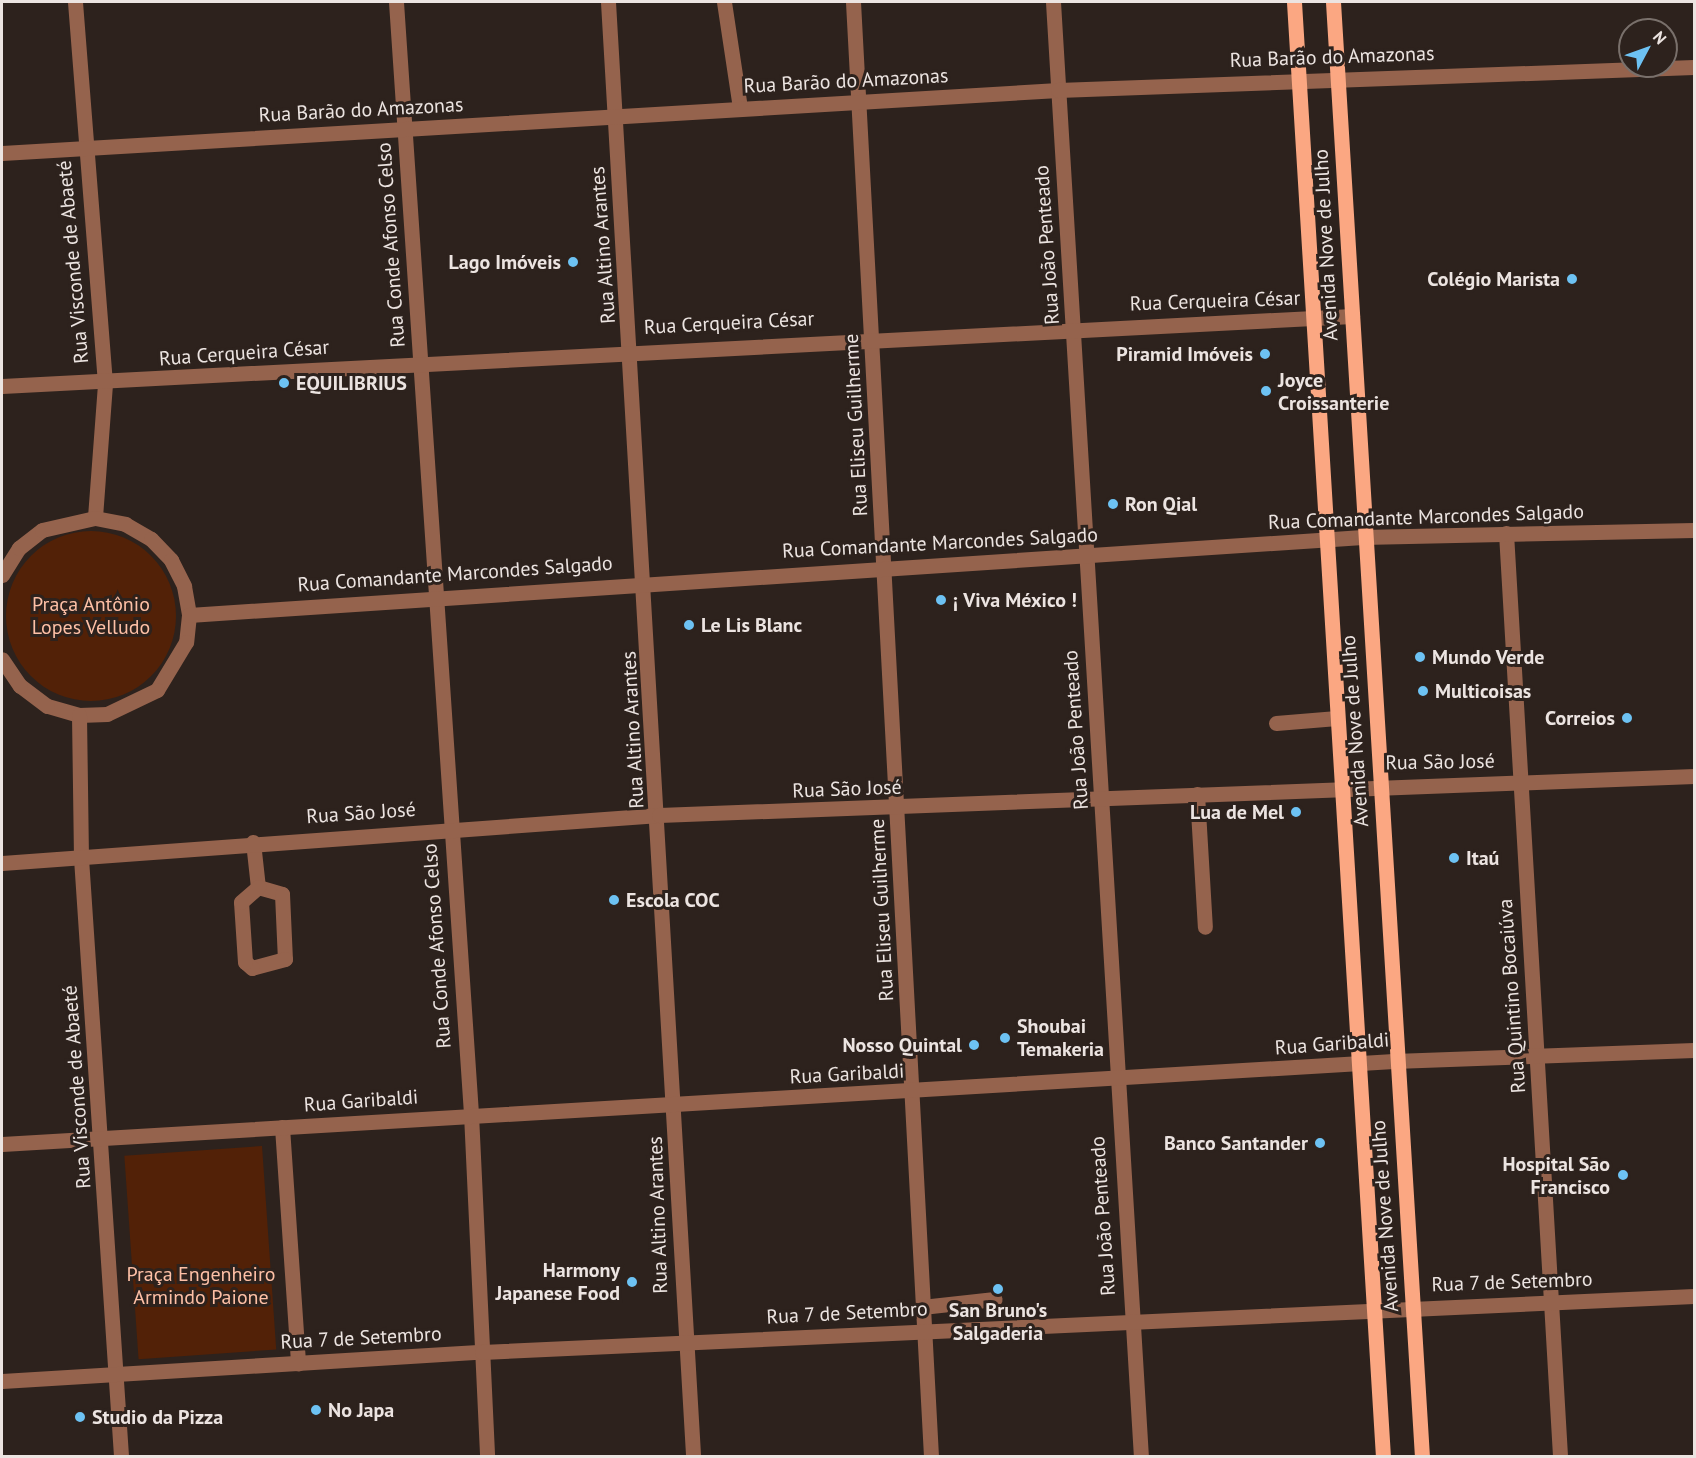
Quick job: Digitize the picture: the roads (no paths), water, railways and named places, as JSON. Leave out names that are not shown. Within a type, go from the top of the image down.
[{"type":"main road","name":"Avenida Nove de Julho","points":[[1294,2],[1324,540],[1342,786],[1356,1064],[1383,1456]]},
{"type":"main road","name":"Avenida Nove de Julho","points":[[1332,2],[1352,316],[1362,537],[1380,784],[1394,1061],[1422,1456]]},
{"type":"street","name":"Rua Visconde de Abaeté","points":[[75,2],[84,147],[105,384],[95,518]]},
{"type":"street","name":"Rua Conde Afonso Celso","points":[[396,2],[471,1114],[487,1456]]},
{"type":"street","name":"Rua Altino Arantes","points":[[608,2],[659,815],[684,1342],[693,1456]]},
{"type":"street","points":[[724,2],[740,108]]},
{"type":"street","name":"Rua Eliseu Guilherme","points":[[853,2],[931,1456]]},
{"type":"street","name":"Rua João Penteado","points":[[1053,2],[1102,800],[1115,1080],[1140,1456]]},
{"type":"street","name":"Rua Barão do Amazonas","points":[[2,153],[859,100],[1337,76],[1695,67]]},
{"type":"street","name":"Rua Cerqueira César","points":[[2,386],[105,384],[631,349],[1352,316]]},
{"type":"street","points":[[2,574],[19,548],[42,530],[95,518],[125,524],[151,538],[180,577],[189,615],[179,660],[157,690],[134,706],[79,715],[38,699],[20,686],[2,659]]},
{"type":"street","name":"Rua Comandante Marcondes Salgado","points":[[189,615],[645,581],[1086,556],[1362,537],[1695,530]]},
{"type":"street","name":"Rua Quintino Bocaiúva","points":[[1506,533],[1560,1456]]},
{"type":"street","name":"Rua Visconde de Abaeté","points":[[79,715],[81,858],[103,1138],[112,1374],[121,1456]]},
{"type":"street","points":[[1276,723],[1337,718]]},
{"type":"street","name":"Rua São José","points":[[2,863],[253,842],[659,815],[897,809],[1380,784],[1695,776]]},
{"type":"street","points":[[1197,794],[1205,927]]},
{"type":"street","points":[[253,842],[258,887]]},
{"type":"street","points":[[258,887],[282,894],[285,959],[252,968],[245,962],[241,902],[258,887]]},
{"type":"street","name":"Rua Garibaldi","points":[[2,1144],[471,1114],[1115,1080],[1394,1061],[1695,1050]]},
{"type":"street","points":[[282,1127],[298,1363]]},
{"type":"street","name":"Rua 7 de Setembro","points":[[2,1381],[482,1352],[1131,1320],[1695,1296]]},
{"type":"street","points":[[922,1307],[995,1299]]},
{"type":"place","name":"Lago Imóveis","points":[[573,262]]},
{"type":"place","name":"Colégio Marista","points":[[1572,279]]},
{"type":"place","name":"Piramid Imóveis","points":[[1265,354]]},
{"type":"place","name":"EQUILIBRIUS","points":[[284,383]]},
{"type":"place","name":"Joyce Croissanterie","points":[[1266,391]]},
{"type":"place","name":"Ron Qial","points":[[1113,504]]},
{"type":"place","name":"¡ Viva México !","points":[[941,600]]},
{"type":"place","name":"Le Lis Blanc","points":[[689,625]]},
{"type":"place","name":"Mundo Verde","points":[[1420,657]]},
{"type":"place","name":"Multicoisas","points":[[1423,691]]},
{"type":"place","name":"Correios","points":[[1627,718]]},
{"type":"place","name":"Lua de Mel","points":[[1296,812]]},
{"type":"place","name":"Itaú","points":[[1454,858]]},
{"type":"place","name":"Escola COC","points":[[614,900]]},
{"type":"place","name":"Shoubai Temakeria","points":[[1005,1038]]},
{"type":"place","name":"Nosso Quintal","points":[[974,1045]]},
{"type":"place","name":"Banco Santander","points":[[1320,1143]]},
{"type":"place","name":"Hospital São Francisco","points":[[1623,1175]]},
{"type":"place","name":"Harmony Japanese Food","points":[[632,1282]]},
{"type":"place","name":"San Bruno's Salgaderia","points":[[998,1289]]},
{"type":"place","name":"No Japa","points":[[316,1410]]},
{"type":"place","name":"Studio da Pizza","points":[[80,1417]]},
{"type":"park label","name":"Praça Antônio Lopes Velludo","points":[[91,616]]},
{"type":"park label","name":"Praça Engenheiro Armindo Paione","points":[[201,1286]]}]
